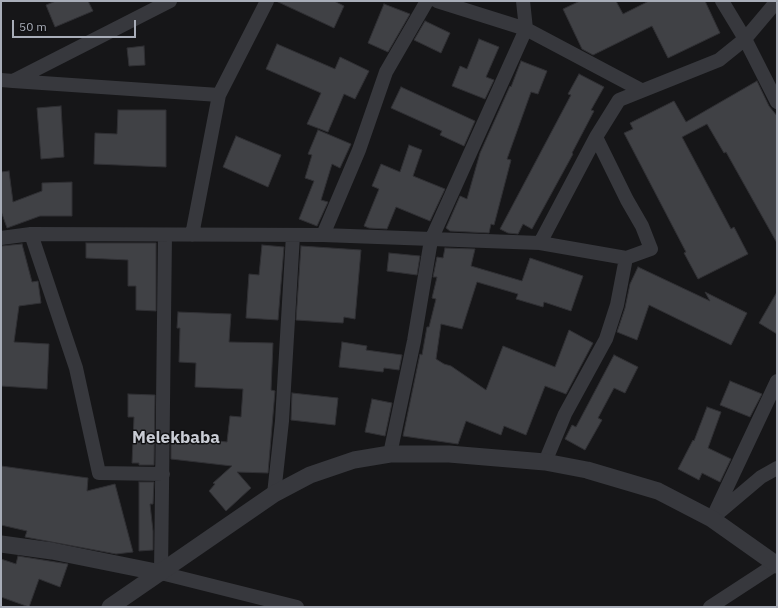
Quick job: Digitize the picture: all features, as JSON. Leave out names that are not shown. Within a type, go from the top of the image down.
[{"type":"street","points":[[7,81],[170,1]]},
{"type":"street","points":[[192,235],[220,95],[267,1]]},
{"type":"street","points":[[323,235],[359,150],[386,72],[427,1]]},
{"type":"street","points":[[437,1],[526,29],[641,90]]},
{"type":"street","points":[[390,454],[414,341],[431,240],[526,29],[523,1]]},
{"type":"street","points":[[722,1],[745,39],[777,102]]},
{"type":"street","points":[[540,243],[596,137],[619,100],[719,60],[745,39],[777,1]]},
{"type":"street","points":[[7,81],[220,95]]},
{"type":"street","points":[[1,238],[31,234],[323,235],[540,243],[626,258],[651,249],[642,226],[627,200],[596,137]]},
{"type":"street","points":[[31,234],[76,368],[99,473],[163,474]]},
{"type":"street","points":[[161,573],[165,235]]},
{"type":"street","points":[[274,494],[282,421],[293,235]]},
{"type":"street","points":[[544,462],[565,414],[606,339],[617,305],[626,258]]},
{"type":"street","points":[[712,519],[777,381]]},
{"type":"street","points":[[110,607],[274,494],[310,475],[354,460],[390,454],[449,454],[544,462],[587,470],[658,491],[712,519],[776,565],[710,607]]},
{"type":"street","points":[[712,519],[761,477],[777,468]]},
{"type":"street","points":[[1,544],[52,551],[161,573],[298,607]]},
{"type":"building","points":[[56,1],[88,1],[93,11],[55,27],[46,5]]},
{"type":"building","points":[[276,1],[334,1],[344,6],[334,28]]},
{"type":"building","points":[[580,1],[616,1],[623,14],[649,1],[705,1],[720,33],[668,58],[652,26],[593,55],[582,49],[563,9]]},
{"type":"building","points":[[384,4],[410,14],[388,52],[368,43]]},
{"type":"building","points":[[425,21],[450,33],[441,53],[414,40]]},
{"type":"building","points":[[479,39],[499,47],[486,77],[494,80],[485,99],[452,86],[460,66],[467,69]]},
{"type":"building","points":[[277,44],[335,69],[340,57],[369,71],[355,99],[344,94],[328,132],[307,124],[321,93],[266,69]]},
{"type":"building","points":[[144,46],[145,65],[129,66],[127,48]]},
{"type":"building","points":[[521,61],[547,71],[538,94],[531,92],[507,159],[511,160],[494,225],[491,224],[489,233],[450,231],[446,228],[460,196],[467,199],[480,153],[510,86],[511,87]]},
{"type":"building","points":[[579,74],[604,87],[591,110],[594,111],[572,153],[573,154],[532,229],[523,224],[518,234],[508,233],[500,229],[571,95],[568,94]]},
{"type":"building","points":[[757,81],[769,106],[777,116],[777,243],[726,152],[724,153],[707,124],[682,137],[731,229],[734,227],[748,254],[698,279],[684,253],[686,252],[624,133],[633,129],[630,123],[674,101],[686,122]]},
{"type":"building","points":[[401,87],[475,121],[464,146],[440,135],[442,131],[391,108]]},
{"type":"building","points":[[61,106],[64,157],[41,159],[37,108]]},
{"type":"building","points":[[118,110],[166,110],[166,167],[94,164],[95,133],[117,134]]},
{"type":"building","points":[[318,130],[351,144],[340,168],[332,164],[321,200],[328,202],[317,226],[299,219],[314,181],[305,178],[312,155],[308,154]]},
{"type":"building","points":[[236,136],[281,155],[268,187],[223,167]]},
{"type":"building","points":[[409,145],[422,150],[413,176],[445,189],[430,221],[396,207],[387,229],[369,228],[364,226],[379,189],[372,186],[381,164],[400,172]]},
{"type":"building","points":[[9,171],[13,202],[42,191],[42,183],[72,182],[72,216],[40,216],[7,228],[1,211],[1,172]]},
{"type":"building","points":[[86,243],[156,243],[156,311],[136,310],[136,286],[128,286],[128,260],[86,258]]},
{"type":"building","points":[[22,244],[32,282],[38,281],[41,303],[19,306],[14,342],[49,344],[47,389],[1,386],[1,246]]},
{"type":"building","points":[[262,245],[284,247],[278,320],[246,318],[249,274],[259,275]]},
{"type":"building","points":[[301,246],[361,250],[355,319],[344,317],[343,323],[296,320]]},
{"type":"building","points":[[445,248],[475,249],[471,266],[522,281],[530,258],[583,276],[571,311],[544,302],[543,307],[516,299],[518,294],[477,282],[462,329],[441,324],[436,359],[451,366],[486,390],[503,346],[555,367],[569,330],[593,343],[566,394],[545,386],[526,435],[504,426],[501,435],[466,421],[458,444],[403,436],[420,354],[422,355],[427,327],[429,327],[436,299],[432,298],[437,277],[433,277],[437,257],[443,258]]},
{"type":"building","points":[[389,253],[420,256],[417,275],[387,271]]},
{"type":"building","points":[[638,267],[710,301],[705,292],[747,313],[731,345],[649,305],[637,340],[617,332],[625,308],[630,284]]},
{"type":"building","points":[[777,292],[777,334],[759,323]]},
{"type":"building","points":[[178,312],[231,314],[229,342],[273,343],[271,390],[275,391],[268,473],[237,472],[251,488],[226,511],[209,491],[215,484],[213,483],[232,466],[171,459],[171,435],[227,442],[230,416],[241,417],[243,389],[195,387],[196,363],[179,362],[180,328],[177,328]]},
{"type":"building","points":[[342,342],[367,346],[366,350],[402,355],[399,370],[384,368],[383,372],[339,367]]},
{"type":"building","points":[[614,355],[638,367],[625,393],[614,388],[598,418],[602,420],[585,450],[565,439],[572,425],[576,427]]},
{"type":"building","points":[[730,381],[762,394],[750,417],[720,405]]},
{"type":"building","points":[[292,393],[338,398],[335,425],[291,420]]},
{"type":"building","points":[[128,394],[155,395],[154,465],[139,465],[139,463],[132,463],[134,417],[128,417]]},
{"type":"building","points":[[372,399],[392,403],[385,436],[365,432]]},
{"type":"building","points":[[707,407],[721,412],[708,448],[731,459],[720,482],[702,473],[699,480],[678,469],[693,440],[694,441]]},
{"type":"building","points":[[1,466],[88,478],[87,491],[115,484],[133,552],[116,554],[25,537],[27,531],[1,525]]},
{"type":"building","points":[[139,482],[154,482],[153,504],[150,504],[153,531],[153,550],[139,551]]},
{"type":"building","points":[[18,556],[68,564],[60,587],[39,579],[29,607],[1,597],[1,559],[16,564]]},
{"type":"district","name":"Melekbaba","points":[[176,438]]}]
